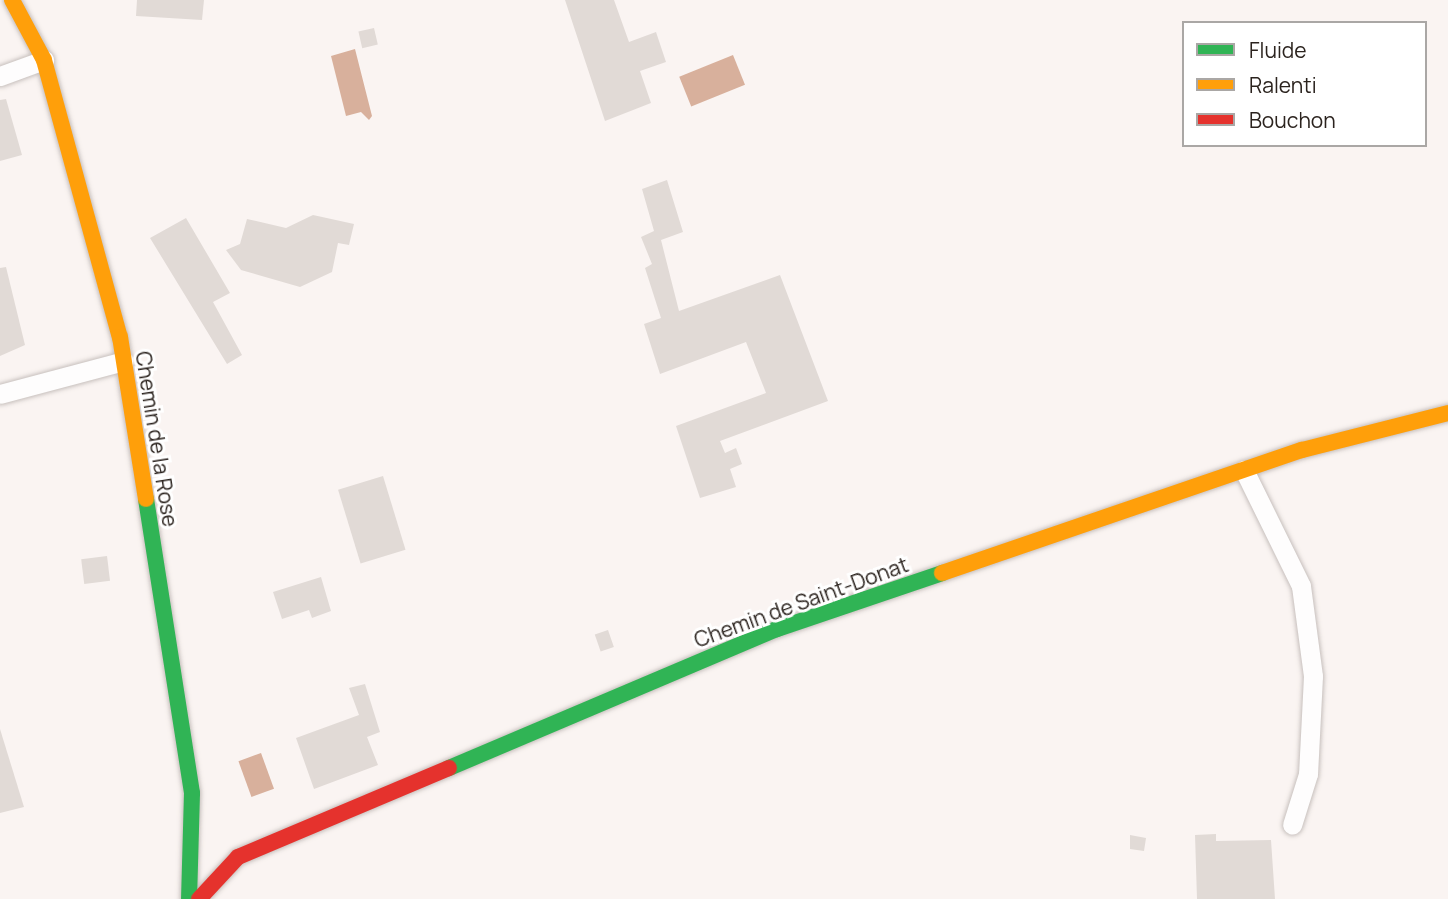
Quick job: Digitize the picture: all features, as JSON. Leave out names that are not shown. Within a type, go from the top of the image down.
[{"type":"street","name":"Chemin de la Rose","points":[[12,0],[44,60],[124,361],[192,793],[189,899]]},
{"type":"street","name":"Chemin de Saint-Donat","points":[[199,899],[238,857],[777,629],[1244,470],[1448,413]]},
{"type":"lane","points":[[0,76],[44,60]]},
{"type":"lane","points":[[0,394],[124,361]]},
{"type":"lane","points":[[1244,470],[1301,586],[1313,676],[1308,774],[1292,825]]},
{"type":"shaded area","points":[[355,49],[372,116],[369,120],[361,112],[346,116],[331,56]]},
{"type":"shaded area","points":[[733,55],[745,85],[691,106],[679,77]]},
{"type":"shaded area","points":[[261,753],[274,789],[251,797],[238,761]]},
{"type":"building","points":[[137,0],[204,0],[202,20],[136,16]]},
{"type":"building","points":[[565,0],[614,0],[629,42],[656,32],[666,62],[640,71],[651,103],[605,121]]},
{"type":"building","points":[[374,28],[378,45],[362,48],[358,32]]},
{"type":"building","points":[[6,99],[22,155],[0,161],[0,100]]},
{"type":"building","points":[[667,180],[683,232],[661,240],[679,311],[780,275],[828,401],[720,441],[725,453],[736,448],[742,464],[730,469],[736,487],[700,498],[676,426],[766,393],[746,342],[660,374],[644,324],[661,318],[645,268],[652,264],[641,237],[654,231],[642,189]]},
{"type":"building","points":[[313,215],[354,224],[349,245],[338,243],[332,272],[300,287],[241,270],[226,250],[240,244],[247,219],[286,228]]},
{"type":"building","points":[[186,218],[230,293],[213,302],[242,355],[227,364],[150,238]]},
{"type":"building","points":[[6,267],[25,345],[0,356],[0,268]]},
{"type":"building","points":[[383,476],[406,550],[361,563],[338,490]]},
{"type":"building","points":[[107,556],[110,581],[84,584],[81,559]]},
{"type":"building","points":[[321,577],[331,611],[312,618],[309,610],[282,619],[273,592]]},
{"type":"building","points":[[608,630],[614,647],[601,652],[595,635]]},
{"type":"building","points":[[365,684],[380,732],[367,737],[378,765],[314,789],[296,738],[359,715],[349,688]]},
{"type":"building","points":[[0,729],[24,807],[0,813]]},
{"type":"building","points":[[1216,834],[1216,841],[1271,840],[1275,899],[1197,899],[1195,835]]},
{"type":"building","points":[[1130,835],[1146,838],[1144,851],[1130,849]]},
{"type":"traffic: fast","points":[[146,499],[192,793],[189,899]]},
{"type":"traffic: fast","points":[[449,768],[777,629],[942,573]]},
{"type":"traffic: slow","points":[[12,0],[44,60],[120,337],[146,499]]},
{"type":"traffic: slow","points":[[942,573],[1302,450],[1448,413]]},
{"type":"traffic: jam","points":[[199,899],[238,857],[449,768]]}]
